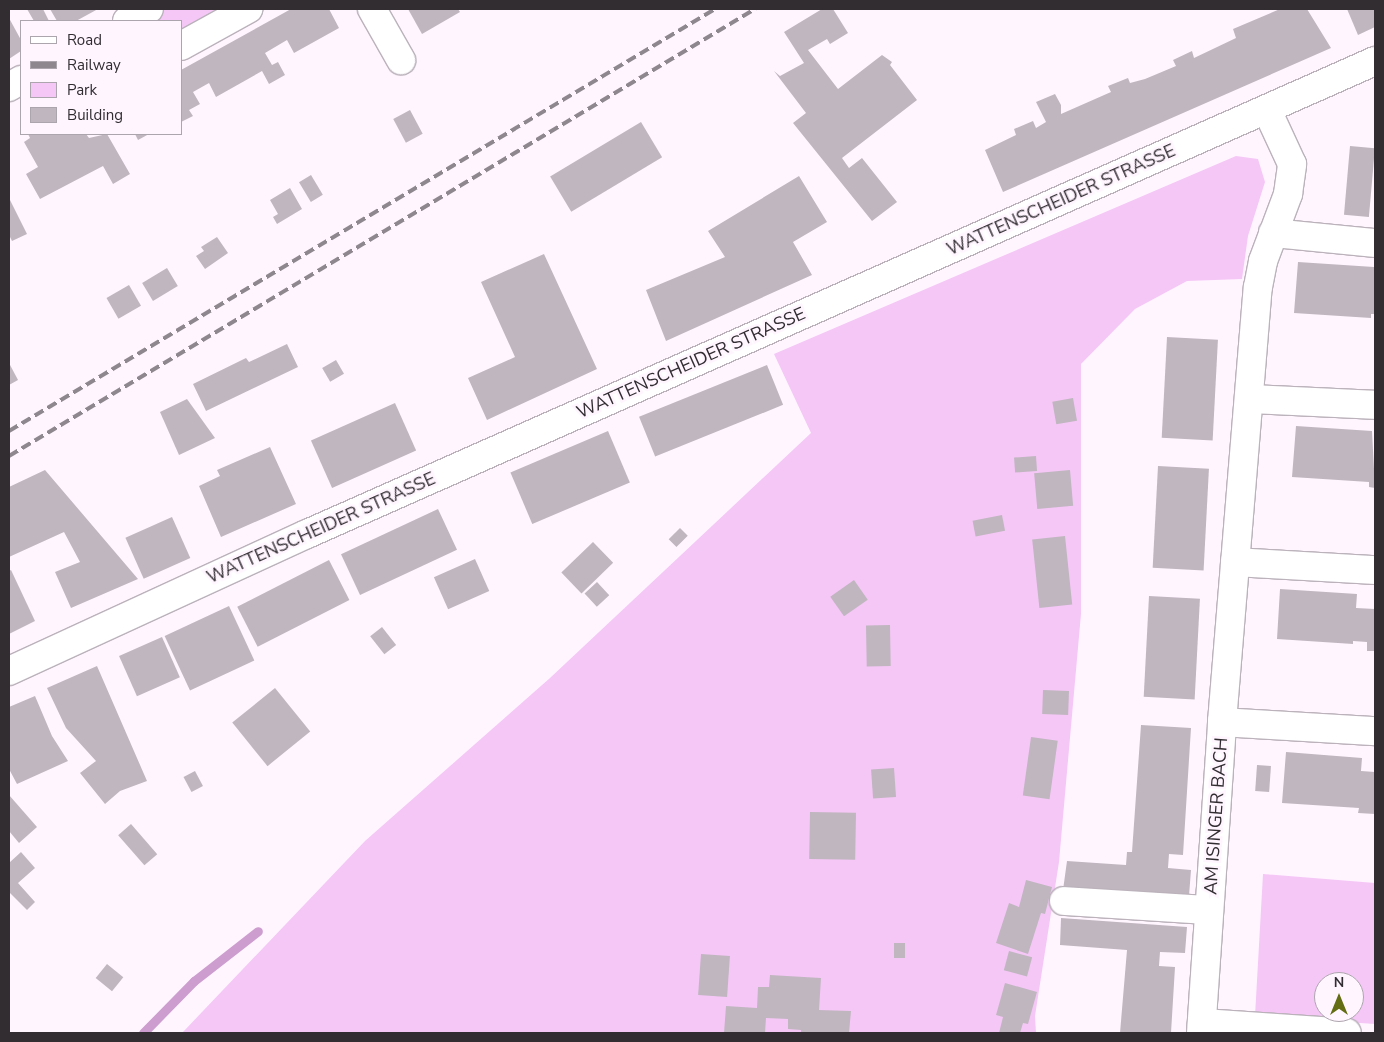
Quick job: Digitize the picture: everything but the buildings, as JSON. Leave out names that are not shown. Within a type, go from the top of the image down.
[{"type":"street","points":[[129,20],[149,9]]},
{"type":"street","points":[[182,45],[248,9]]},
{"type":"street","points":[[372,9],[401,60]]},
{"type":"street","name":"WATTENSCHEIDER STRASSE","points":[[9,671],[307,534],[1375,61]]},
{"type":"street","points":[[9,87],[20,81]]},
{"type":"street","name":"AM ISINGER BACH","points":[[1267,110],[1292,164],[1288,194],[1263,261],[1258,287],[1222,722],[1202,1028],[1347,1033]]},
{"type":"street","points":[[1273,233],[1375,242]]},
{"type":"street","points":[[1249,399],[1375,405]]},
{"type":"street","points":[[1235,562],[1375,570]]},
{"type":"street","name":"AM ISINGER BACH","points":[[1222,722],[1375,731]]},
{"type":"street","name":"AM ISINGER BACH","points":[[1064,901],[1209,910]]},
{"type":"green space","points":[[153,9],[242,9],[182,41],[182,20],[133,20]]},
{"type":"green space","points":[[1236,156],[1258,159],[1265,182],[1248,236],[1242,279],[1187,281],[1135,309],[1081,364],[1081,614],[1059,862],[1035,1016],[1036,1033],[182,1033],[365,841],[550,678],[811,433],[774,354]]},
{"type":"green space","points":[[1263,874],[1375,883],[1375,1024],[1345,1022],[1364,1022],[1364,972],[1314,972],[1314,1020],[1255,1016]]},
{"type":"waterway","points":[[143,1033],[194,981],[258,931]]},
{"type":"railway","points":[[9,431],[715,9]]},
{"type":"railway","points":[[9,456],[755,9]]}]
